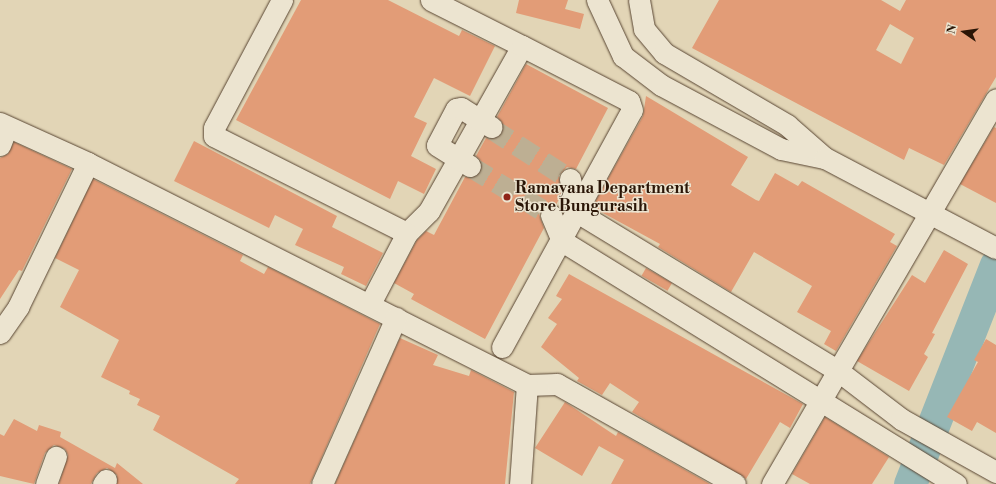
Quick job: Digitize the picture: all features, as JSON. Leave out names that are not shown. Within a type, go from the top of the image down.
[{"type":"street","points":[[282,0],[214,128],[214,136],[407,233]]},
{"type":"street","points":[[431,0],[632,104],[562,241],[502,347]]},
{"type":"street","points":[[597,0],[623,56],[661,85],[781,149],[825,158]]},
{"type":"street","points":[[639,0],[644,29],[664,53],[787,125],[825,158],[989,244]]},
{"type":"street","points":[[373,298],[407,233],[428,211],[464,162],[486,124],[522,46]]},
{"type":"street","points":[[772,484],[818,402],[932,213],[996,99]]},
{"type":"street","points":[[2,132],[88,163],[527,385],[556,384],[735,484]]},
{"type":"street","points":[[0,333],[18,308],[88,163]]},
{"type":"street","points":[[570,179],[577,212],[749,319],[837,370],[908,423],[996,472]]},
{"type":"street","points":[[551,215],[562,241],[818,402],[956,484]]},
{"type":"street","points":[[322,484],[396,318]]},
{"type":"street","points":[[733,348],[749,319]]},
{"type":"street","points":[[520,484],[527,385]]},
{"type":"street","points":[[895,447],[908,423]]},
{"type":"street","points":[[46,484],[56,457]]},
{"type":"building","points":[[301,0],[388,0],[459,36],[462,30],[495,46],[470,96],[434,78],[414,117],[427,123],[411,156],[436,169],[424,194],[398,181],[390,199],[236,120]]},
{"type":"building","points":[[519,0],[568,0],[565,9],[584,14],[580,29],[516,13]]},
{"type":"building","points":[[719,0],[881,0],[900,11],[906,0],[996,0],[996,77],[944,165],[909,148],[904,160],[692,48]],"holes":[[[890,24],[914,38],[901,64],[876,50]]]},
{"type":"building","name":"Ramayana Department Store Bungurasih","points":[[526,64],[608,108],[576,169],[567,167],[559,175],[561,195],[556,205],[547,204],[541,208],[539,214],[544,228],[485,339],[411,299],[414,294],[394,283],[417,240],[426,231],[434,235],[465,177],[475,177],[480,172],[481,161],[476,156],[486,138],[496,138],[501,133],[502,122],[497,117]]},
{"type":"building","points":[[646,96],[748,157],[731,185],[756,200],[759,201],[775,173],[798,186],[802,181],[895,234],[890,242],[897,246],[836,351],[824,344],[831,331],[797,312],[812,286],[754,252],[731,292],[658,247],[660,244],[592,207],[643,116]]},
{"type":"building","points":[[994,127],[996,128],[996,203],[960,184]]},
{"type":"building","points":[[194,141],[337,216],[332,227],[383,253],[366,286],[341,274],[344,267],[295,245],[303,229],[275,215],[269,228],[174,181]]},
{"type":"building","points":[[14,142],[72,169],[22,271],[19,270],[0,299],[0,158],[8,154]]},
{"type":"building","points":[[93,179],[243,255],[240,261],[264,274],[268,267],[380,324],[310,484],[235,484],[239,479],[153,430],[160,416],[137,405],[140,399],[129,394],[130,391],[101,377],[119,340],[60,307],[79,270],[55,258]]},
{"type":"building","points":[[944,250],[968,264],[932,333],[935,334],[924,354],[928,357],[909,391],[857,361],[912,275],[925,283]]},
{"type":"building","points":[[646,268],[672,283],[667,291],[642,276]]},
{"type":"building","points":[[569,274],[803,404],[790,428],[780,422],[746,479],[632,412],[639,402],[610,383],[602,395],[577,381],[579,378],[541,347],[557,324],[548,318],[562,299],[556,296]]},
{"type":"building","points":[[400,338],[438,355],[433,365],[469,376],[471,370],[514,392],[505,484],[335,484]]},
{"type":"building","points":[[986,339],[996,345],[996,433],[977,422],[972,431],[947,417],[978,362],[974,360]]},
{"type":"building","points":[[565,402],[616,436],[618,432],[710,484],[611,484],[624,460],[599,446],[582,476],[535,448]]},
{"type":"building","points":[[825,417],[889,457],[872,484],[810,484],[792,474]]},
{"type":"building","points":[[14,419],[37,431],[39,425],[61,432],[60,437],[115,468],[117,463],[143,484],[117,484],[117,475],[107,468],[97,473],[91,484],[59,484],[68,455],[65,449],[54,445],[45,453],[34,484],[0,476],[0,434],[4,436]]},
{"type":"waterway","points":[[910,484],[996,265]]},
{"type":"tunnel","points":[[491,128],[570,179]]},
{"type":"tunnel","points":[[470,166],[551,215]]},
{"type":"place","name":"Ramayana Department Store Bungurasih","points":[[507,197]]}]
